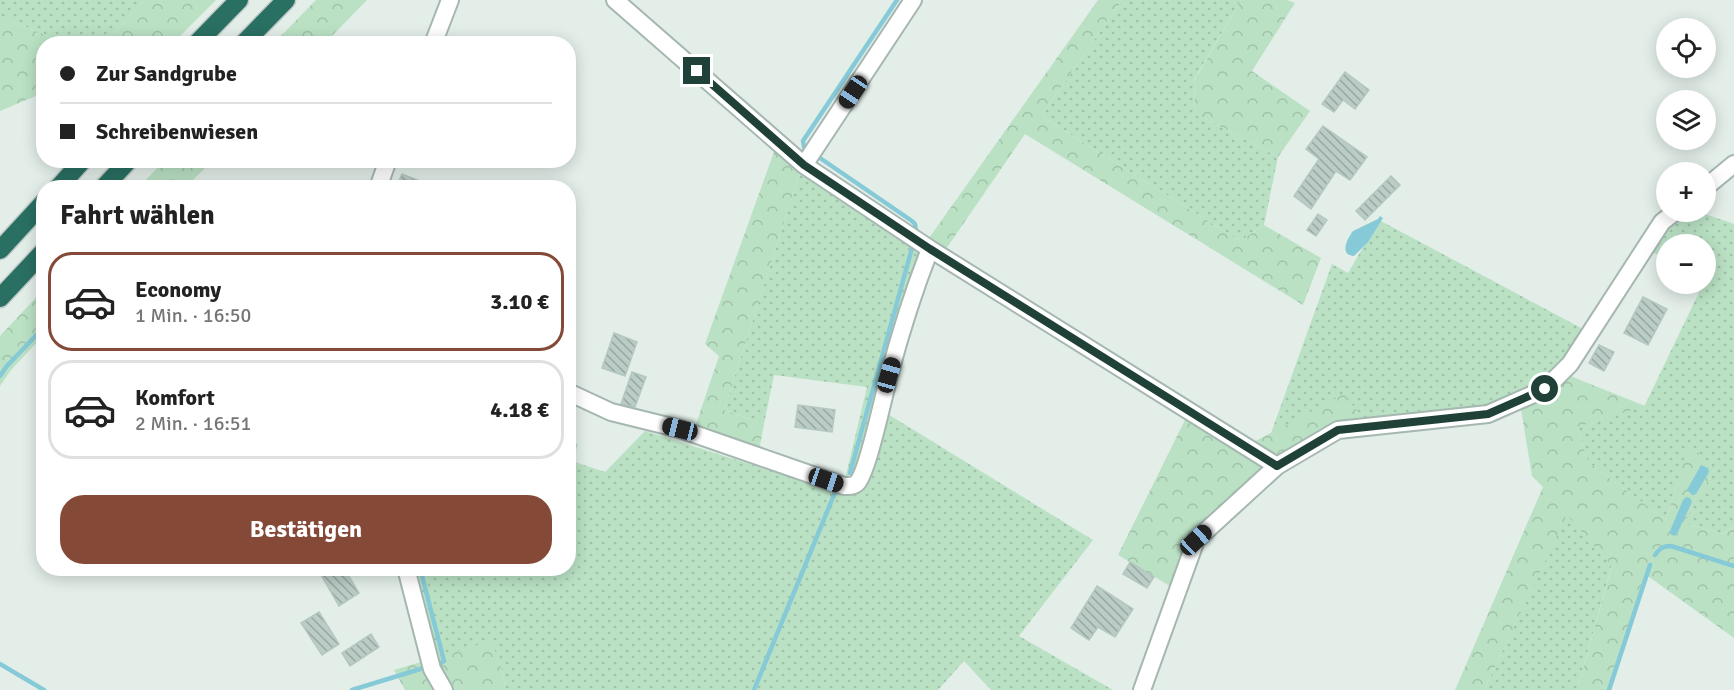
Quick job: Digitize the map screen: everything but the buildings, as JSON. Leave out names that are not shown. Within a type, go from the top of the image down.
[{"type":"highway","points":[[204,36],[239,0]]},
{"type":"highway","points":[[251,36],[286,0]]},
{"type":"highway","points":[[65,180],[76,168]]},
{"type":"highway","points":[[110,180],[122,168]]},
{"type":"highway","points":[[0,250],[36,211]]},
{"type":"highway","points":[[0,298],[36,260]]},
{"type":"street","points":[[436,36],[450,0]]},
{"type":"street","points":[[615,0],[804,165],[930,249],[1277,466]]},
{"type":"street","points":[[804,165],[913,0]]},
{"type":"street","points":[[1716,179],[1734,164]]},
{"type":"street","points":[[1142,690],[1196,540],[1277,466],[1338,430],[1488,414],[1545,389],[1570,364],[1662,222]]},
{"type":"street","points":[[576,396],[611,412],[680,429],[844,486],[857,484],[865,469],[912,297],[930,249]]},
{"type":"street","points":[[408,576],[432,669],[444,690]]},
{"type":"green space","points":[[0,0],[145,0],[111,36],[47,36],[0,16]]},
{"type":"green space","points":[[145,0],[216,0],[180,36],[111,36]]},
{"type":"green space","points":[[316,0],[367,0],[332,36],[281,36]]},
{"type":"green space","points":[[1098,0],[1122,0],[1041,116],[1240,241],[1264,225],[1321,258],[1303,305],[1025,134],[946,249],[929,238]]},
{"type":"green space","points":[[1122,0],[1241,0],[1194,80],[1195,113],[1278,157],[1264,225],[1240,241],[1041,116]]},
{"type":"green space","points":[[1241,0],[1287,0],[1295,3],[1252,71],[1310,111],[1278,157],[1195,113],[1194,81]]},
{"type":"green space","points":[[0,16],[47,36],[36,36],[36,96],[0,111]]},
{"type":"green space","points":[[775,149],[800,172],[724,410],[764,424],[759,451],[694,430],[719,356],[705,344]]},
{"type":"green space","points":[[157,168],[205,168],[193,180],[146,180]]},
{"type":"green space","points":[[800,172],[920,252],[858,466],[845,479],[867,387],[774,375],[764,424],[724,410]]},
{"type":"green space","points":[[1716,218],[1734,224],[1734,526],[1723,534],[1683,523],[1715,469],[1689,445],[1666,520],[1588,462],[1577,427],[1645,405],[1698,294],[1716,294],[1716,234],[1662,234],[1667,227],[1675,222],[1716,222]]},
{"type":"green space","points":[[1379,220],[1583,329],[1564,359],[1539,384],[1482,406],[1271,433],[1332,264],[1348,273]]},
{"type":"green space","points":[[1656,243],[1656,254],[1650,252]]},
{"type":"green space","points":[[36,297],[36,343],[11,370],[0,386],[0,336]]},
{"type":"green space","points":[[1568,375],[1645,406],[1577,427],[1588,462],[1666,520],[1689,444],[1715,469],[1684,523],[1723,534],[1734,526],[1734,638],[1645,574],[1608,690],[1577,690],[1612,566],[1567,515],[1484,690],[1455,690],[1543,487],[1532,476],[1520,403],[1563,385]]},
{"type":"green space","points":[[1344,394],[1366,422],[1332,426],[1194,536],[1173,588],[1118,555],[1186,418],[1252,443]]},
{"type":"green space","points":[[886,413],[1093,540],[1019,636],[1113,690],[991,690],[964,661],[938,690],[506,690],[500,663],[435,658],[415,576],[576,576],[576,462],[605,472],[645,431],[842,493],[863,490]]},
{"type":"green space","points":[[1567,514],[1612,565],[1577,690],[1484,690]]},
{"type":"green space","points":[[491,641],[500,663],[506,690],[405,690],[394,670]]},
{"type":"water","points":[[1380,216],[1383,218],[1368,242],[1354,256],[1349,255],[1346,246],[1353,231]]},
{"type":"water","points":[[1701,465],[1708,468],[1709,472],[1696,494],[1693,495],[1687,490]]},
{"type":"water","points":[[1686,497],[1692,502],[1674,536],[1670,534],[1670,531]]},
{"type":"waterway","points":[[804,147],[803,141],[897,0]]},
{"type":"waterway","points":[[820,158],[912,221],[916,231]]},
{"type":"waterway","points":[[850,473],[912,248]]},
{"type":"waterway","points":[[0,376],[36,335]]},
{"type":"waterway","points":[[754,690],[836,490]]},
{"type":"waterway","points":[[1655,555],[1662,548],[1671,546],[1734,566]]},
{"type":"waterway","points":[[1609,690],[1650,565]]},
{"type":"waterway","points":[[422,576],[444,661],[439,664]]},
{"type":"waterway","points":[[0,664],[44,690]]},
{"type":"waterway","points":[[352,690],[427,667]]},
{"type":"route","points":[[697,71],[804,165],[930,249],[1277,466],[1338,430],[1488,414],[1545,389]]}]
